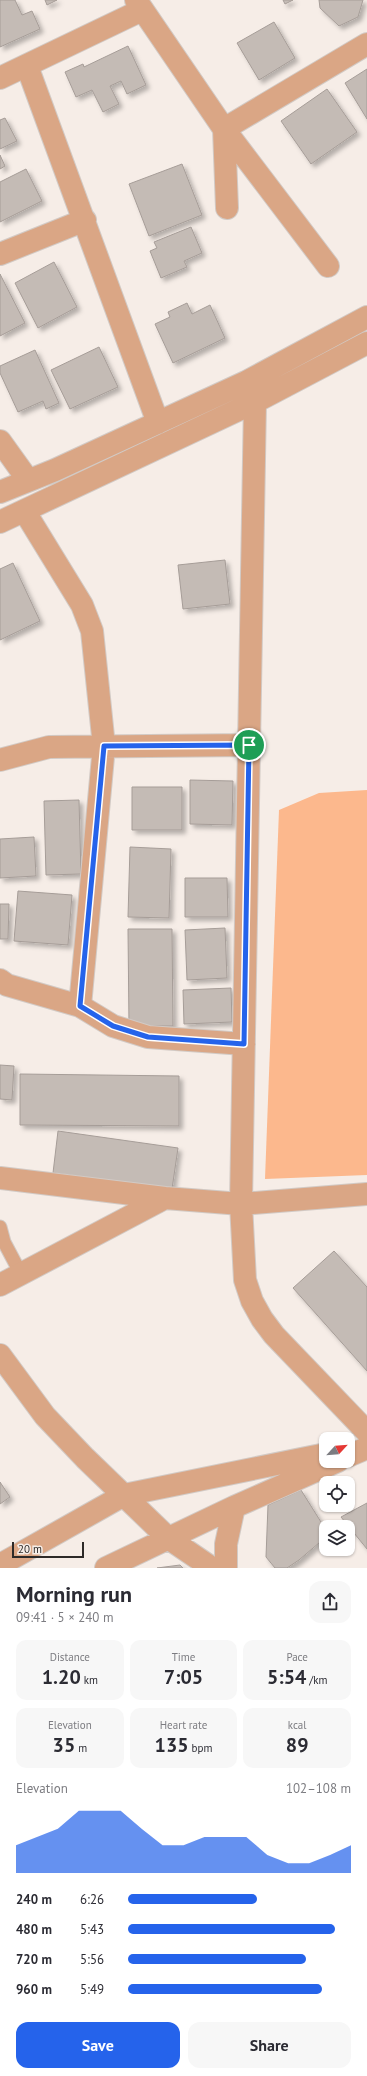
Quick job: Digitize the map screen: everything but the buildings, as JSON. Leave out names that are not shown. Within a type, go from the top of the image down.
[{"type":"street","points":[[0,78],[27,66],[139,5],[224,129],[328,266]]},
{"type":"street","points":[[224,129],[367,44]]},
{"type":"street","points":[[27,66],[85,220],[158,423]]},
{"type":"street","points":[[224,129],[227,208]]},
{"type":"street","points":[[0,254],[85,220]]},
{"type":"street","points":[[0,492],[55,470],[246,382],[367,317]]},
{"type":"street","points":[[0,522],[25,512],[255,402],[367,343]]},
{"type":"street","points":[[255,402],[241,1204],[245,1280],[252,1301],[262,1319],[274,1335],[367,1432]]},
{"type":"street","points":[[0,441],[28,480]]},
{"type":"street","points":[[25,512],[82,605],[92,631],[104,746],[80,1006]]},
{"type":"street","points":[[0,760],[49,747],[249,745]]},
{"type":"street","points":[[0,980],[7,985],[80,1006],[113,1026],[148,1037],[244,1044]]},
{"type":"street","points":[[0,1178],[165,1198],[241,1204],[367,1194]]},
{"type":"street","points":[[0,1285],[165,1198]]},
{"type":"street","points":[[0,1355],[45,1416],[168,1538],[212,1568]]},
{"type":"street","points":[[355,1448],[367,1447]]},
{"type":"street","points":[[355,1453],[367,1447]]},
{"type":"street","points":[[0,1565],[124,1495],[319,1455]]},
{"type":"street","points":[[106,1568],[234,1507],[322,1468]]},
{"type":"street","points":[[226,1568],[226,1544],[234,1507]]},
{"type":"lane","points":[[0,1227],[4,1242],[21,1274]]},
{"type":"shaded area","points":[[367,790],[367,1175],[265,1179],[279,810],[319,793]]},
{"type":"route","points":[[249,745],[244,1044],[148,1037],[113,1026],[80,1006],[104,746],[249,745]]}]
